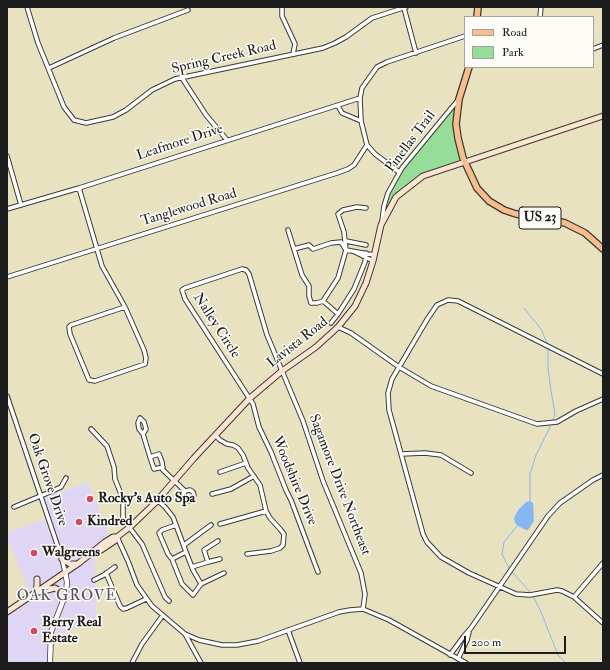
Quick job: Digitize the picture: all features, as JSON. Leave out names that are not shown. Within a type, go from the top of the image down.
[{"type":"main road","name":"US 23","points":[[468,68],[456,116],[457,133],[465,162],[477,188],[498,208],[511,213],[551,220],[571,226],[589,236],[603,249]]},
{"type":"main road","name":"Lavista Road","points":[[7,612],[92,553],[96,554],[116,540],[117,537],[130,527],[157,500],[250,398],[282,371],[316,347],[338,327],[355,306],[366,283],[381,226],[396,197],[411,184],[423,176],[603,116]]},
{"type":"main road","points":[[62,559],[70,564],[77,564]]},
{"type":"main road","points":[[34,593],[37,585],[37,579],[44,583],[48,583]]},
{"type":"main road","points":[[34,593],[55,588],[61,592],[64,599]]},
{"type":"street","name":"Spring Creek Road","points":[[27,7],[38,43],[64,107],[74,120],[86,123],[113,117],[126,110],[152,90],[169,82],[323,48],[335,43],[372,18],[405,8]]},
{"type":"street","points":[[282,7],[285,22],[295,44],[293,54]]},
{"type":"street","points":[[405,8],[416,53]]},
{"type":"street","points":[[49,68],[114,38],[188,10]]},
{"type":"street","points":[[399,172],[367,145],[361,121],[360,98],[362,88],[377,67],[387,62],[464,36]]},
{"type":"street","points":[[182,78],[206,115],[227,140]]},
{"type":"street","name":"Leafmore Drive","points":[[7,209],[79,188],[360,98]]},
{"type":"street","name":"Pinellas Trail","points":[[381,226],[384,206],[388,193],[399,172],[459,100]]},
{"type":"street","points":[[338,106],[342,113],[361,121]]},
{"type":"street","name":"Tanglewood Road","points":[[7,277],[337,173],[354,165],[367,145]]},
{"type":"street","points":[[7,156],[21,205]]},
{"type":"street","points":[[79,188],[98,248],[102,266],[125,307],[146,358],[145,364],[95,381],[89,380],[70,334],[69,327],[71,325],[125,307]]},
{"type":"street","points":[[288,230],[302,275],[309,286],[311,303],[323,301],[338,278],[346,250],[346,241],[338,214],[343,210],[357,207],[366,208]]},
{"type":"street","points":[[346,241],[366,245]]},
{"type":"street","points":[[294,248],[309,245],[313,250],[331,243],[341,242],[346,250],[373,258]]},
{"type":"street","points":[[331,323],[354,289],[365,262],[365,256]]},
{"type":"street","name":"Nalley Circle","points":[[250,398],[188,303],[182,290],[233,271],[242,269],[246,270],[249,274],[267,335],[282,371]]},
{"type":"street","points":[[603,374],[465,304],[458,301],[448,300],[437,305],[392,379],[388,393],[389,410],[423,534],[427,542],[441,557],[468,573],[516,594],[530,595],[557,590],[562,591],[574,597],[603,623]]},
{"type":"street","points":[[323,301],[338,314]]},
{"type":"street","points":[[338,327],[351,333],[399,367],[431,386],[537,424],[557,422],[576,411],[603,399]]},
{"type":"street","name":"Sagamore Drive Northeast","points":[[282,371],[303,421],[323,481],[361,573],[365,594],[363,609]]},
{"type":"street","name":"Oak Grove Drive","points":[[7,396],[62,559],[65,572]]},
{"type":"street","name":"Woodshire Drive","points":[[250,398],[259,427],[291,500],[318,572]]},
{"type":"street","points":[[91,429],[107,446],[114,467],[115,479],[123,499],[124,517],[126,523],[142,544],[165,596],[169,601]]},
{"type":"street","points":[[143,434],[154,469],[163,467]]},
{"type":"street","points":[[215,435],[227,444],[238,448],[248,468],[260,485],[266,511],[284,534],[283,545],[280,548],[271,551],[247,554]]},
{"type":"street","points":[[401,454],[425,453],[441,455],[471,473]]},
{"type":"street","points":[[150,457],[159,454],[163,470],[185,491],[190,490],[194,495],[193,499],[187,501],[184,499],[183,493],[185,491]]},
{"type":"street","points":[[220,472],[246,463]]},
{"type":"street","points":[[450,655],[464,636],[469,632],[548,516],[560,503],[593,480],[603,475]]},
{"type":"street","points":[[212,494],[232,488],[254,476]]},
{"type":"street","points":[[14,507],[61,487],[66,478]]},
{"type":"street","points":[[157,500],[173,517],[192,567],[201,584]]},
{"type":"street","points":[[220,524],[266,511]]},
{"type":"street","points":[[176,524],[162,530],[159,533],[182,584],[193,595],[201,584],[224,573]]},
{"type":"street","points":[[184,545],[211,526]]},
{"type":"street","points":[[117,537],[137,585],[146,599],[152,606],[185,634],[199,640],[222,645],[237,645],[258,641],[339,612],[363,609],[389,620],[466,663]]},
{"type":"street","points":[[208,562],[204,550],[218,541]]},
{"type":"street","points":[[172,560],[186,552]]},
{"type":"street","points":[[192,567],[220,559]]},
{"type":"street","points":[[574,597],[603,563]]},
{"type":"street","points":[[94,580],[115,567]]},
{"type":"street","points":[[50,663],[52,632],[57,614],[64,599],[67,582],[65,572]]},
{"type":"street","points":[[106,573],[120,606],[123,609],[146,599]]},
{"type":"street","points":[[132,663],[142,644],[163,615]]},
{"type":"street","points":[[288,630],[300,663]]},
{"type":"street","points":[[458,659],[468,640],[469,632]]},
{"type":"street","points":[[185,634],[200,663]]},
{"type":"shaded area","points":[[88,483],[112,540],[95,554],[96,624],[52,635],[47,663],[7,663],[7,611],[31,595],[7,537],[7,533],[48,518],[42,497]]},
{"type":"green space","points":[[456,105],[463,158],[439,171],[423,176],[396,197],[381,225],[384,206],[402,168]]},
{"type":"water","points":[[530,501],[533,503],[534,521],[528,530],[526,530],[515,523],[514,518],[518,510],[526,502]]},
{"type":"waterway","points":[[524,308],[541,329],[548,345]]},
{"type":"waterway","points":[[548,348],[548,368],[555,414],[553,420]]},
{"type":"waterway","points":[[530,501],[530,474],[536,455],[552,423]]},
{"type":"waterway","points":[[510,570],[502,554],[504,542],[517,526]]},
{"type":"waterway","points":[[512,572],[531,593]]},
{"type":"waterway","points":[[533,596],[558,655],[566,663]]},
{"type":"place","name":"Rocky's Auto Spa","points":[[90,499]]},
{"type":"place","name":"Kindred","points":[[79,522]]},
{"type":"place","name":"Walgreens","points":[[34,553]]},
{"type":"place","name":"Berry Real Estate","points":[[34,631]]},
{"type":"district","name":"OAK GROVE","points":[[67,597]]}]
